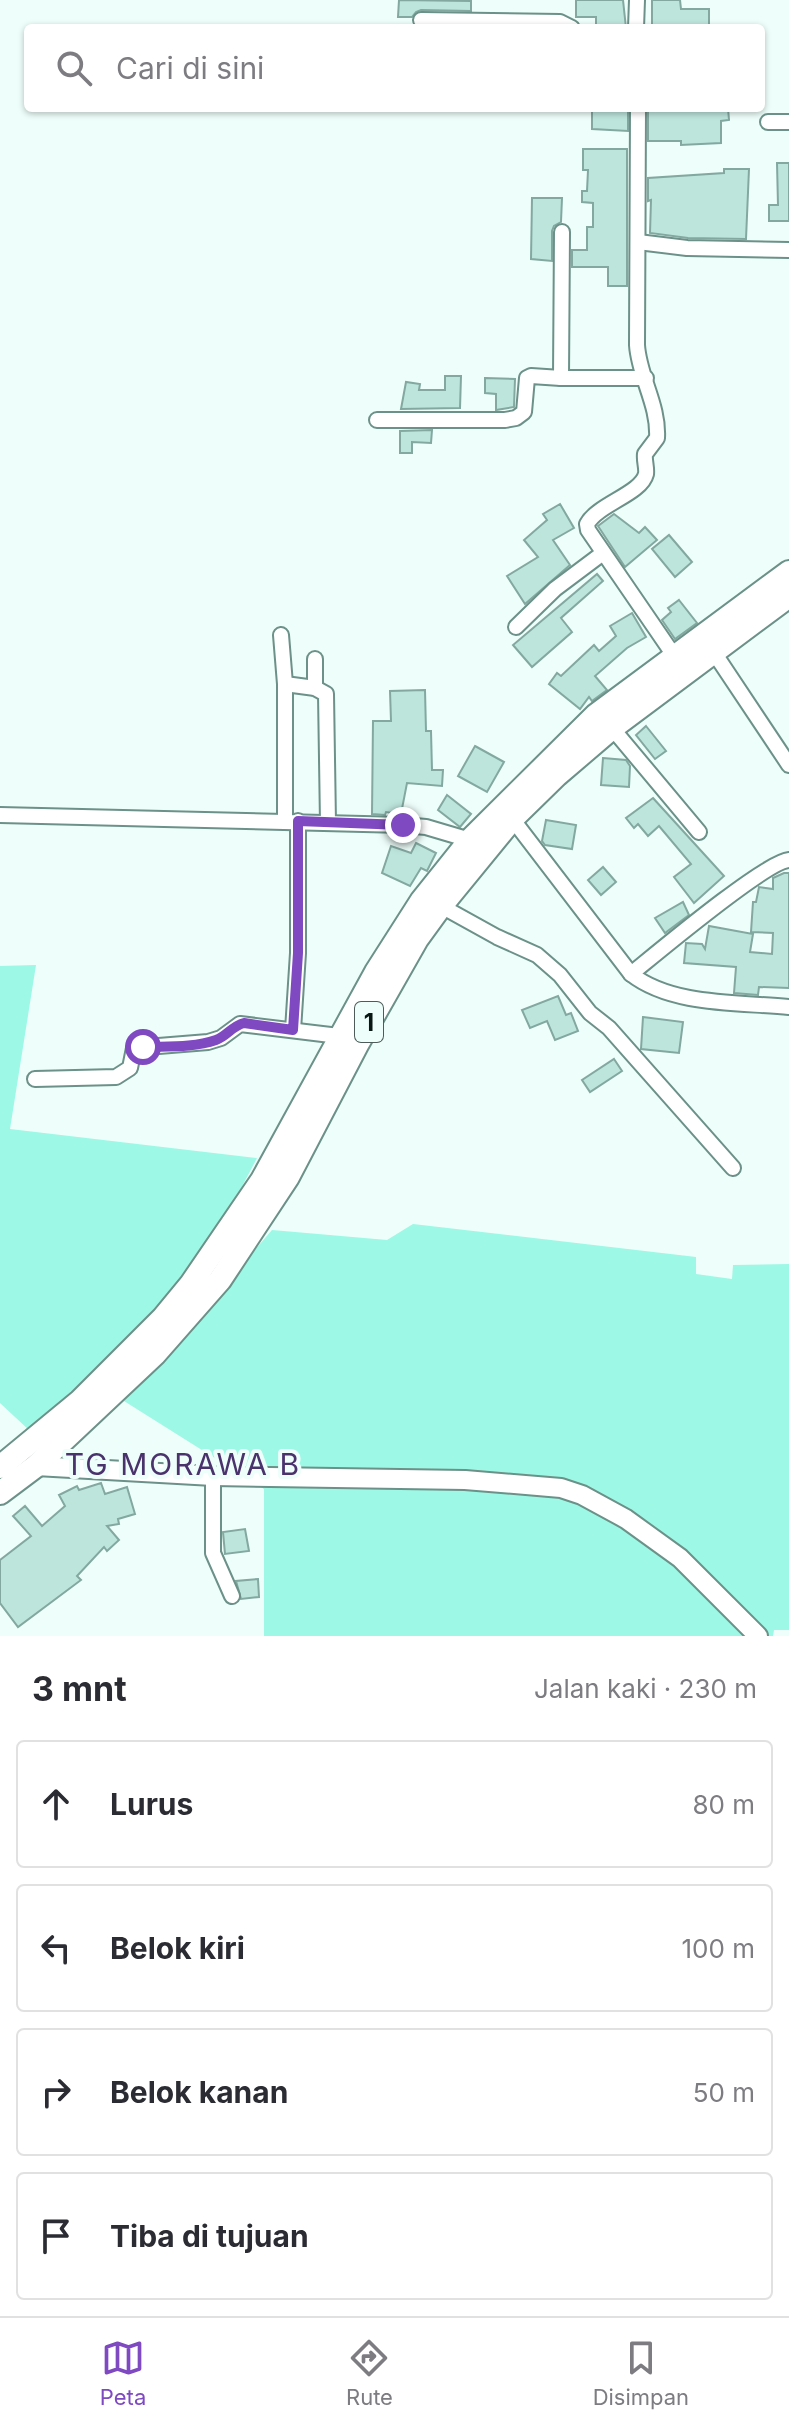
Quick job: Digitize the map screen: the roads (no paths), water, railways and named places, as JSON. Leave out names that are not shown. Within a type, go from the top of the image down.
[{"type":"highway","name":"1","points":[[0,1493],[36,1466],[155,1354],[220,1280],[288,1177],[417,939],[507,812],[596,715],[789,572]]},
{"type":"highway","name":"1","points":[[0,1467],[80,1401],[163,1318],[191,1284],[262,1180],[376,972],[422,900],[470,840],[557,775],[612,728],[789,596]]},
{"type":"street","points":[[636,24],[637,0]]},
{"type":"street","points":[[421,20],[564,24]]},
{"type":"street","points":[[638,112],[638,362],[646,378],[657,424],[657,438],[645,454],[646,472],[640,484],[599,511],[587,524],[603,553],[675,657]]},
{"type":"street","points":[[768,122],[789,122]]},
{"type":"street","points":[[561,378],[562,232]]},
{"type":"street","points":[[638,242],[687,248],[789,250]]},
{"type":"street","points":[[377,420],[516,418],[524,412],[529,376],[646,378]]},
{"type":"street","points":[[516,627],[555,589],[603,553]]},
{"type":"street","points":[[281,635],[298,953],[293,1030]]},
{"type":"street","points":[[713,651],[789,765]]},
{"type":"street","points":[[315,659],[315,688]]},
{"type":"street","points":[[285,684],[315,688],[326,694],[328,823]]},
{"type":"street","points":[[612,728],[699,832]]},
{"type":"street","points":[[507,812],[631,974],[646,986],[677,996],[789,1007]]},
{"type":"street","points":[[0,815],[426,827],[470,840]]},
{"type":"street","points":[[631,974],[745,885],[781,861],[789,860]]},
{"type":"street","points":[[441,906],[497,937],[529,950],[560,975],[590,1013],[609,1028],[733,1168]]},
{"type":"street","points":[[35,1079],[116,1077],[130,1068],[134,1048],[208,1042],[221,1038],[240,1024],[339,1036]]},
{"type":"street","points":[[36,1466],[213,1476],[454,1480],[561,1488],[590,1498],[669,1550],[758,1636]]},
{"type":"street","points":[[213,1476],[213,1553],[232,1596]]},
{"type":"district","name":"TG MORAWA B","points":[[183,1464]]}]
